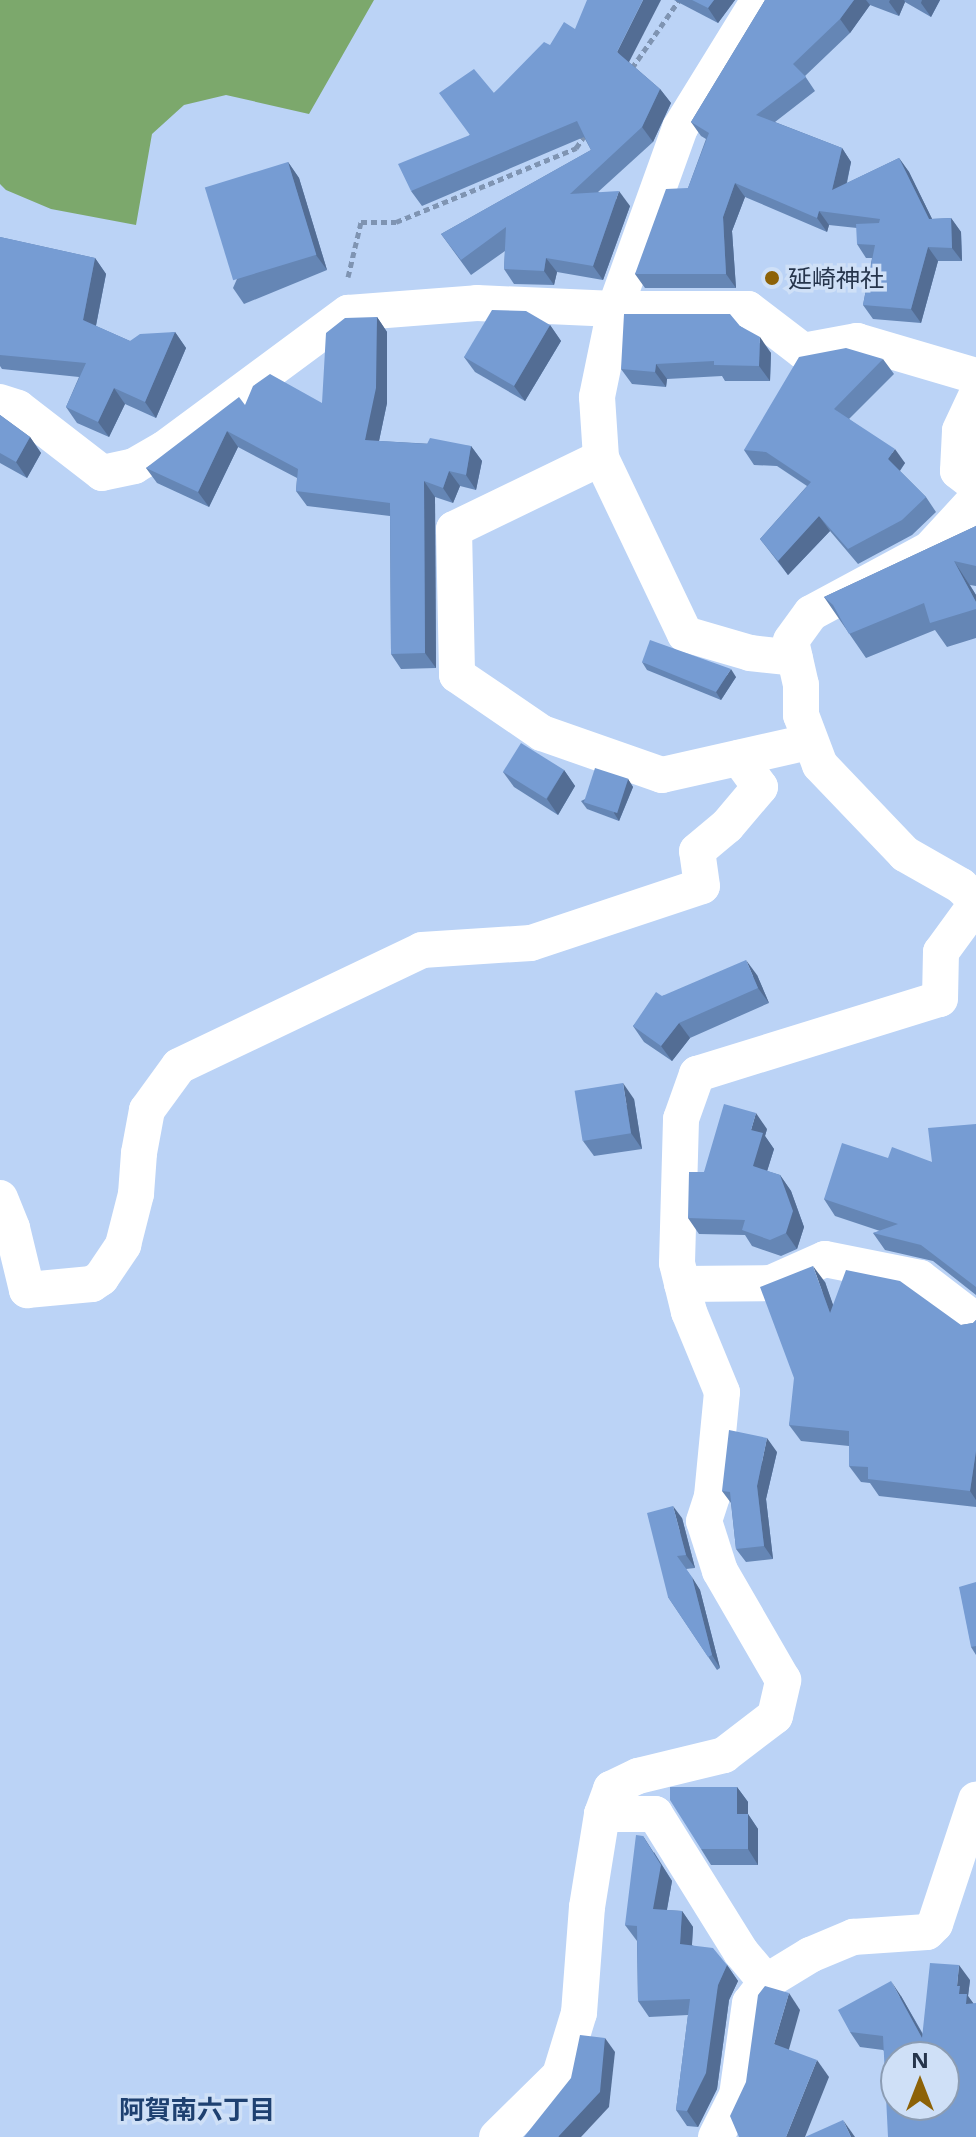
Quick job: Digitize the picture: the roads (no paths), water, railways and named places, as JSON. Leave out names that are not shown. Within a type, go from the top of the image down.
[{"type":"street","points":[[759,0],[680,128],[615,309],[597,397],[601,458],[685,634],[750,653],[795,658]]},
{"type":"street","points":[[0,402],[18,408],[65,448],[102,473],[134,466],[164,449],[348,313],[477,303],[615,309],[748,309],[803,351],[857,341],[976,376]]},
{"type":"street","points":[[976,396],[960,431],[958,471],[976,485]]},
{"type":"street","points":[[601,458],[454,529],[457,675],[542,733],[662,775],[809,742]]},
{"type":"street","points":[[497,2137],[560,2075],[579,2013],[587,1907],[602,1814],[611,1789],[638,1776],[724,1755],[775,1716],[783,1680],[720,1571],[704,1521],[712,1496],[722,1392],[689,1312],[677,1263],[681,1119],[697,1074],[940,999],[941,952],[976,903],[961,886],[905,854],[820,765],[801,715],[801,685],[791,641],[811,613],[930,549],[976,499]]},
{"type":"street","points":[[0,1198],[12,1228],[27,1290],[92,1284],[101,1278],[123,1245],[136,1194],[147,1110],[179,1066],[422,950],[531,943],[702,886],[697,851],[727,826],[760,787],[739,758]]},
{"type":"street","points":[[682,1284],[771,1283],[825,1259],[920,1278],[976,1321]]},
{"type":"street","points":[[716,2137],[737,2095],[750,2003],[766,1982],[810,1955],[853,1937],[927,1932],[935,1924],[976,1800]]},
{"type":"street","points":[[602,1814],[655,1814],[741,1952],[766,1982]]},
{"type":"place","name":"延崎神社","points":[[772,278]]},
{"type":"district","name":"阿賀南六丁目","points":[[197,2110]]}]
